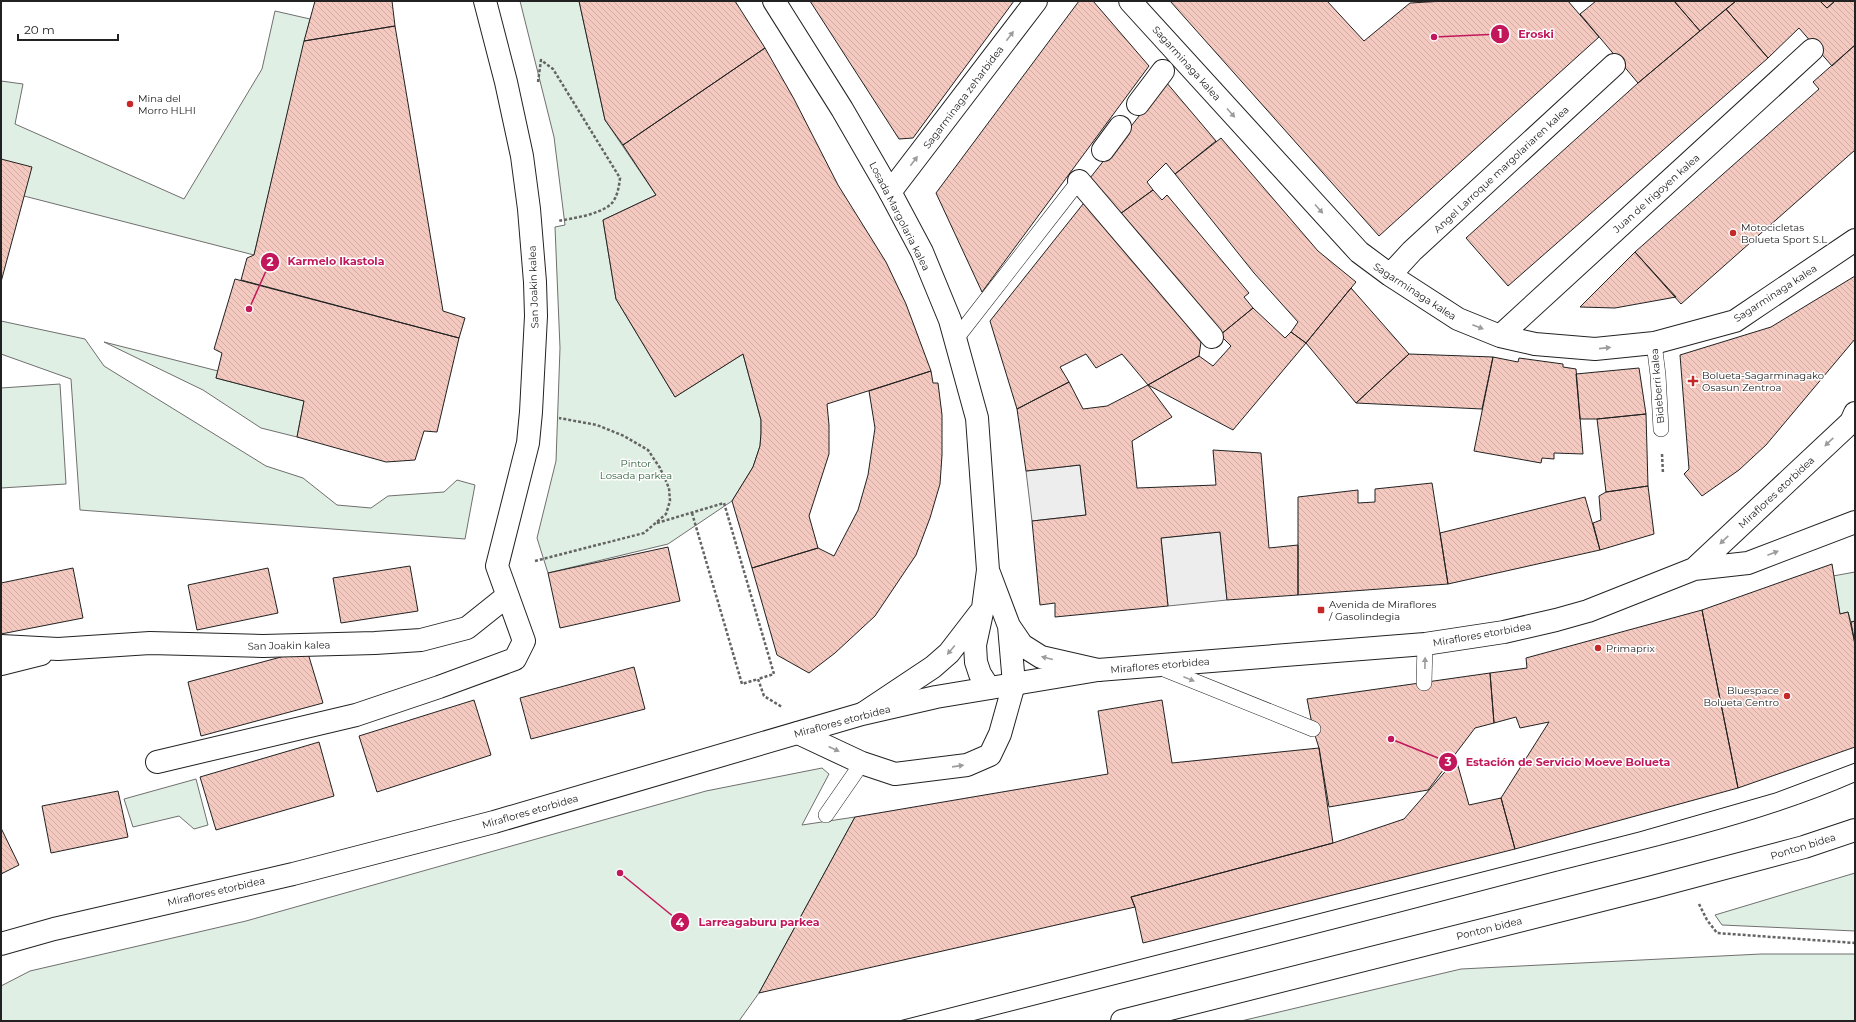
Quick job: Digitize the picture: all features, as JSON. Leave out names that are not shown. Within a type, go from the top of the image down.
[{"type":"street","name":"San Joakin kalea","points":[[157,762],[356,715],[439,688],[515,659],[524,641],[497,566],[528,443],[536,316],[531,228],[522,156],[506,82],[485,1]]},
{"type":"street","name":"Losada Margolaria kalea","points":[[774,1],[842,109],[890,192],[922,252],[950,320],[977,418],[988,570],[984,608],[975,645],[975,651],[976,662],[980,674],[989,688]]},
{"type":"street","name":"Sagarminaga zeharbidea","points":[[890,192],[1036,1]]},
{"type":"street","name":"Sagarminaga kalea","points":[[1130,1],[1359,252],[1390,275],[1458,319],[1500,336],[1535,344],[1595,349],[1654,343],[1735,321],[1855,240]]},
{"type":"street","name":"Juan de Irigoyen kalea","points":[[1500,336],[1812,50]]},
{"type":"street","name":"Angel Larroque margolariaren kalea","points":[[1390,275],[1412,251],[1614,65]]},
{"type":"street","points":[[1138,104],[1163,71]]},
{"type":"street","points":[[1103,150],[1120,127]]},
{"type":"street","points":[[1079,181],[1212,337]]},
{"type":"street","name":"Miraflores etorbidea","points":[[1694,569],[1851,422],[1855,413]]},
{"type":"street","name":"Miraflores etorbidea","points":[[1,944],[54,929],[293,874],[494,822],[622,786],[862,714],[936,697],[1098,670],[1425,644],[1504,632],[1556,620],[1637,593],[1694,569],[1748,563],[1855,522]]},
{"type":"street","name":"Losada Margolaria kalea","points":[[798,733],[862,762],[895,774],[967,765],[990,755],[1000,734],[1014,684],[1013,652],[1009,626],[988,570]]},
{"type":"street","name":"San Joakin kalea","points":[[1,646],[58,649],[150,643],[263,646],[375,643],[421,640],[467,628],[507,596]]},
{"type":"street","points":[[862,714],[926,672],[949,653],[984,608]]},
{"type":"street","name":"Losada Margolaria kalea","points":[[1009,626],[1022,645],[1041,657],[1098,670]]},
{"type":"street","name":"San Joakin kalea","points":[[1,664],[58,649]]},
{"type":"street","name":"Ponton bidea","points":[[1122,1021],[1804,847],[1855,830]]},
{"type":"lane","points":[[955,340],[1079,181]]},
{"type":"lane","name":"Bideberri kalea","points":[[1654,343],[1658,375],[1661,429]]},
{"type":"lane","points":[[1424,683],[1425,644]]},
{"type":"lane","points":[[1153,665],[1313,729]]},
{"type":"lane","points":[[826,815],[862,762]]},
{"type":"path","points":[[531,228],[596,212],[611,204],[619,190],[620,178],[553,70],[541,60]]},
{"type":"path","points":[[535,561],[644,533],[666,514],[670,500],[666,481],[648,450],[624,436],[597,424],[551,416]]},
{"type":"path","points":[[655,524],[724,503],[774,674],[742,684],[692,513]]},
{"type":"path","points":[[758,680],[764,696],[782,707]]},
{"type":"path","points":[[1707,920],[1717,933],[1855,943]]},
{"type":"green space","name":"Pintor Losada parkea","points":[[520,1],[579,1],[605,120],[656,195],[603,220],[616,299],[675,397],[743,354],[761,420],[760,446],[753,467],[732,501],[668,544],[548,573],[537,538],[556,461],[560,348],[555,227],[565,225],[554,137]]},
{"type":"green space","points":[[275,11],[310,19],[254,255],[24,196],[1,159],[1,81],[23,84],[15,124],[184,199],[262,69]]},
{"type":"green space","points":[[1,321],[85,339],[104,366],[266,466],[303,478],[337,505],[371,508],[388,496],[444,492],[457,480],[475,485],[465,539],[80,510],[71,379],[1,354]]},
{"type":"green space","points":[[104,342],[218,371],[216,378],[304,401],[297,437],[261,428],[203,390]]},
{"type":"green space","points":[[60,384],[66,484],[1,488],[1,388]]},
{"type":"green space","points":[[1855,572],[1855,621],[1851,622],[1848,612],[1840,614],[1833,576]]},
{"type":"green space","points":[[822,768],[829,774],[802,825],[855,817],[759,993],[739,1021],[1,1021],[1,986],[30,971],[246,921],[706,791]]},
{"type":"green space","points":[[196,779],[208,825],[194,829],[179,816],[133,827],[124,799]]},
{"type":"green space","points":[[1855,873],[1855,931],[1722,925],[1715,915]]},
{"type":"green space","points":[[1761,954],[1855,954],[1855,1021],[1241,1021],[1461,969]]},
{"type":"shaded area","points":[[1080,465],[1086,515],[1032,521],[1026,471]]},
{"type":"shaded area","points":[[1220,532],[1227,600],[1168,606],[1161,538]]},
{"type":"building","points":[[315,1],[392,1],[395,26],[304,41]]},
{"type":"building","points":[[579,1],[735,1],[765,48],[623,145],[605,120]]},
{"type":"building","points":[[810,1],[1014,1],[913,138],[899,139]]},
{"type":"building","points":[[1079,1],[1093,1],[1149,66],[982,292],[936,193]]},
{"type":"building","points":[[1170,1],[1327,1],[1364,41],[1410,3],[1445,1],[1568,1],[1599,37],[1379,236]]},
{"type":"building","points":[[1596,1],[1674,1],[1700,31],[1638,83],[1580,14]]},
{"type":"building","points":[[1674,1],[1736,1],[1700,31]]},
{"type":"building","points":[[1736,1],[1820,1],[1827,8],[1835,1],[1855,1],[1855,45],[1832,66],[1799,28],[1768,58],[1726,9]]},
{"type":"building","points":[[1820,1],[1835,1],[1827,8]]},
{"type":"building","points":[[1726,9],[1768,58],[1508,286],[1466,238],[1638,83]]},
{"type":"building","points":[[395,26],[443,311],[465,318],[459,338],[241,280],[247,258],[254,255],[304,41]]},
{"type":"building","points":[[1855,45],[1855,150],[1681,304],[1635,252],[1819,89],[1813,82]]},
{"type":"building","points":[[765,48],[794,99],[838,185],[886,262],[906,304],[931,371],[827,404],[829,454],[809,516],[818,548],[752,568],[732,501],[753,467],[760,446],[761,433],[761,420],[743,354],[675,397],[616,299],[603,220],[656,195],[623,145]]},
{"type":"building","points":[[1166,82],[1216,141],[1175,174],[1166,163],[1147,182],[1153,190],[1120,214],[1090,178]]},
{"type":"building","points":[[1221,138],[1318,251],[1356,282],[1306,343],[1291,332],[1298,322],[1254,273],[1175,174]]},
{"type":"building","points":[[1,159],[32,167],[1,282]]},
{"type":"building","points":[[1153,190],[1162,200],[1167,195],[1249,293],[1244,297],[1253,308],[1220,335],[1120,214]]},
{"type":"building","points":[[1087,199],[1201,342],[1199,356],[1148,385],[1122,354],[1096,368],[1086,354],[1060,367],[1069,382],[1017,409],[990,321]]},
{"type":"building","points":[[1635,252],[1676,297],[1615,308],[1580,307]]},
{"type":"building","points":[[1855,276],[1855,339],[1766,445],[1739,470],[1702,496],[1684,474],[1689,469],[1680,355],[1771,327]]},
{"type":"building","points":[[235,279],[459,338],[437,432],[424,431],[415,460],[386,462],[297,437],[304,401],[216,378],[222,353],[214,349]]},
{"type":"building","points":[[1351,288],[1409,354],[1356,403],[1306,343]]},
{"type":"building","points":[[1253,308],[1285,338],[1291,332],[1306,343],[1233,430],[1148,385],[1199,356],[1213,366],[1231,346],[1220,335]]},
{"type":"building","points":[[1409,354],[1493,357],[1482,409],[1356,403]]},
{"type":"building","points":[[1493,357],[1518,362],[1519,358],[1563,364],[1563,367],[1576,369],[1583,454],[1554,453],[1554,459],[1542,458],[1541,463],[1474,451]]},
{"type":"building","points":[[1639,368],[1646,414],[1597,419],[1580,419],[1576,374]]},
{"type":"building","points":[[931,371],[933,383],[938,383],[942,415],[940,484],[930,518],[916,555],[875,616],[835,653],[809,673],[777,655],[752,568],[818,548],[834,556],[858,510],[868,475],[875,428],[869,391]]},
{"type":"building","points":[[1069,382],[1083,409],[1107,406],[1148,385],[1172,417],[1132,441],[1137,488],[1216,485],[1213,450],[1261,453],[1269,548],[1298,545],[1298,595],[1227,600],[1220,532],[1161,538],[1168,606],[1055,617],[1055,603],[1040,605],[1032,521],[1086,515],[1080,465],[1026,471],[1017,409]]},
{"type":"building","points":[[1646,414],[1648,486],[1606,492],[1597,419]]},
{"type":"building","points":[[1432,483],[1448,584],[1298,595],[1298,497],[1358,490],[1358,503],[1375,502],[1375,489]]},
{"type":"building","points":[[1648,486],[1654,534],[1600,550],[1593,523],[1601,520],[1599,496],[1606,492]]},
{"type":"building","points":[[1585,497],[1600,550],[1448,584],[1440,533]]},
{"type":"building","points":[[668,547],[680,601],[560,628],[548,573]]},
{"type":"building","name":"Bluespace Bolueta Centro","points":[[1832,564],[1840,614],[1848,612],[1855,644],[1855,747],[1738,788],[1702,610]]},
{"type":"building","points":[[410,566],[418,611],[341,623],[333,578]]},
{"type":"building","points":[[73,568],[83,618],[1,634],[1,583]]},
{"type":"building","points":[[268,568],[278,613],[197,630],[188,585]]},
{"type":"building","points":[[1702,610],[1738,788],[1515,849],[1501,798],[1549,722],[1520,728],[1516,717],[1494,723],[1490,673],[1527,668],[1526,658]]},
{"type":"building","points":[[1855,621],[1855,644],[1851,622]]},
{"type":"building","points":[[307,650],[323,703],[201,736],[188,682]]},
{"type":"building","points":[[634,667],[645,709],[531,739],[520,698]]},
{"type":"building","points":[[1490,673],[1494,723],[1475,728],[1428,790],[1329,807],[1319,748],[1313,729],[1307,699]]},
{"type":"building","points":[[474,700],[491,755],[377,792],[359,736]]},
{"type":"building","points":[[1162,700],[1172,763],[1319,748],[1333,843],[1131,897],[1135,907],[759,993],[855,817],[1108,774],[1098,711]]},
{"type":"building","points":[[319,742],[334,796],[216,830],[200,777]]},
{"type":"building","points":[[1456,759],[1469,805],[1501,798],[1515,849],[1143,943],[1135,907],[1131,897],[1333,843],[1404,819]]},
{"type":"building","points":[[118,791],[128,837],[51,853],[42,806]]},
{"type":"building","points":[[1,828],[19,865],[1,874]]},
{"type":"tram line","points":[[899,1021],[1639,832],[1775,793],[1855,763]]},
{"type":"tram line","points":[[972,1021],[1699,835],[1779,811],[1855,782]]},
{"type":"place","name":"Eroski","points":[[1434,37]]},
{"type":"place","name":"Mina del Morro HLHI","points":[[130,104]]},
{"type":"place","name":"Motocicletas Bolueta Sport S.L","points":[[1733,233]]},
{"type":"place","name":"Karmelo Ikastola","points":[[249,309]]},
{"type":"place","name":"Bolueta-Sagarminagako Osasun Zentroa","points":[[1693,381]]},
{"type":"place","name":"Avenida de Miraflores / Gasolindegia","points":[[1321,610]]},
{"type":"place","name":"Primaprix","points":[[1598,648]]},
{"type":"place","name":"Bluespace Bolueta Centro","points":[[1787,696]]},
{"type":"place","name":"Estación de Servicio Moeve Bolueta","points":[[1391,739]]},
{"type":"place","name":"Larreagaburu parkea","points":[[620,873]]}]
